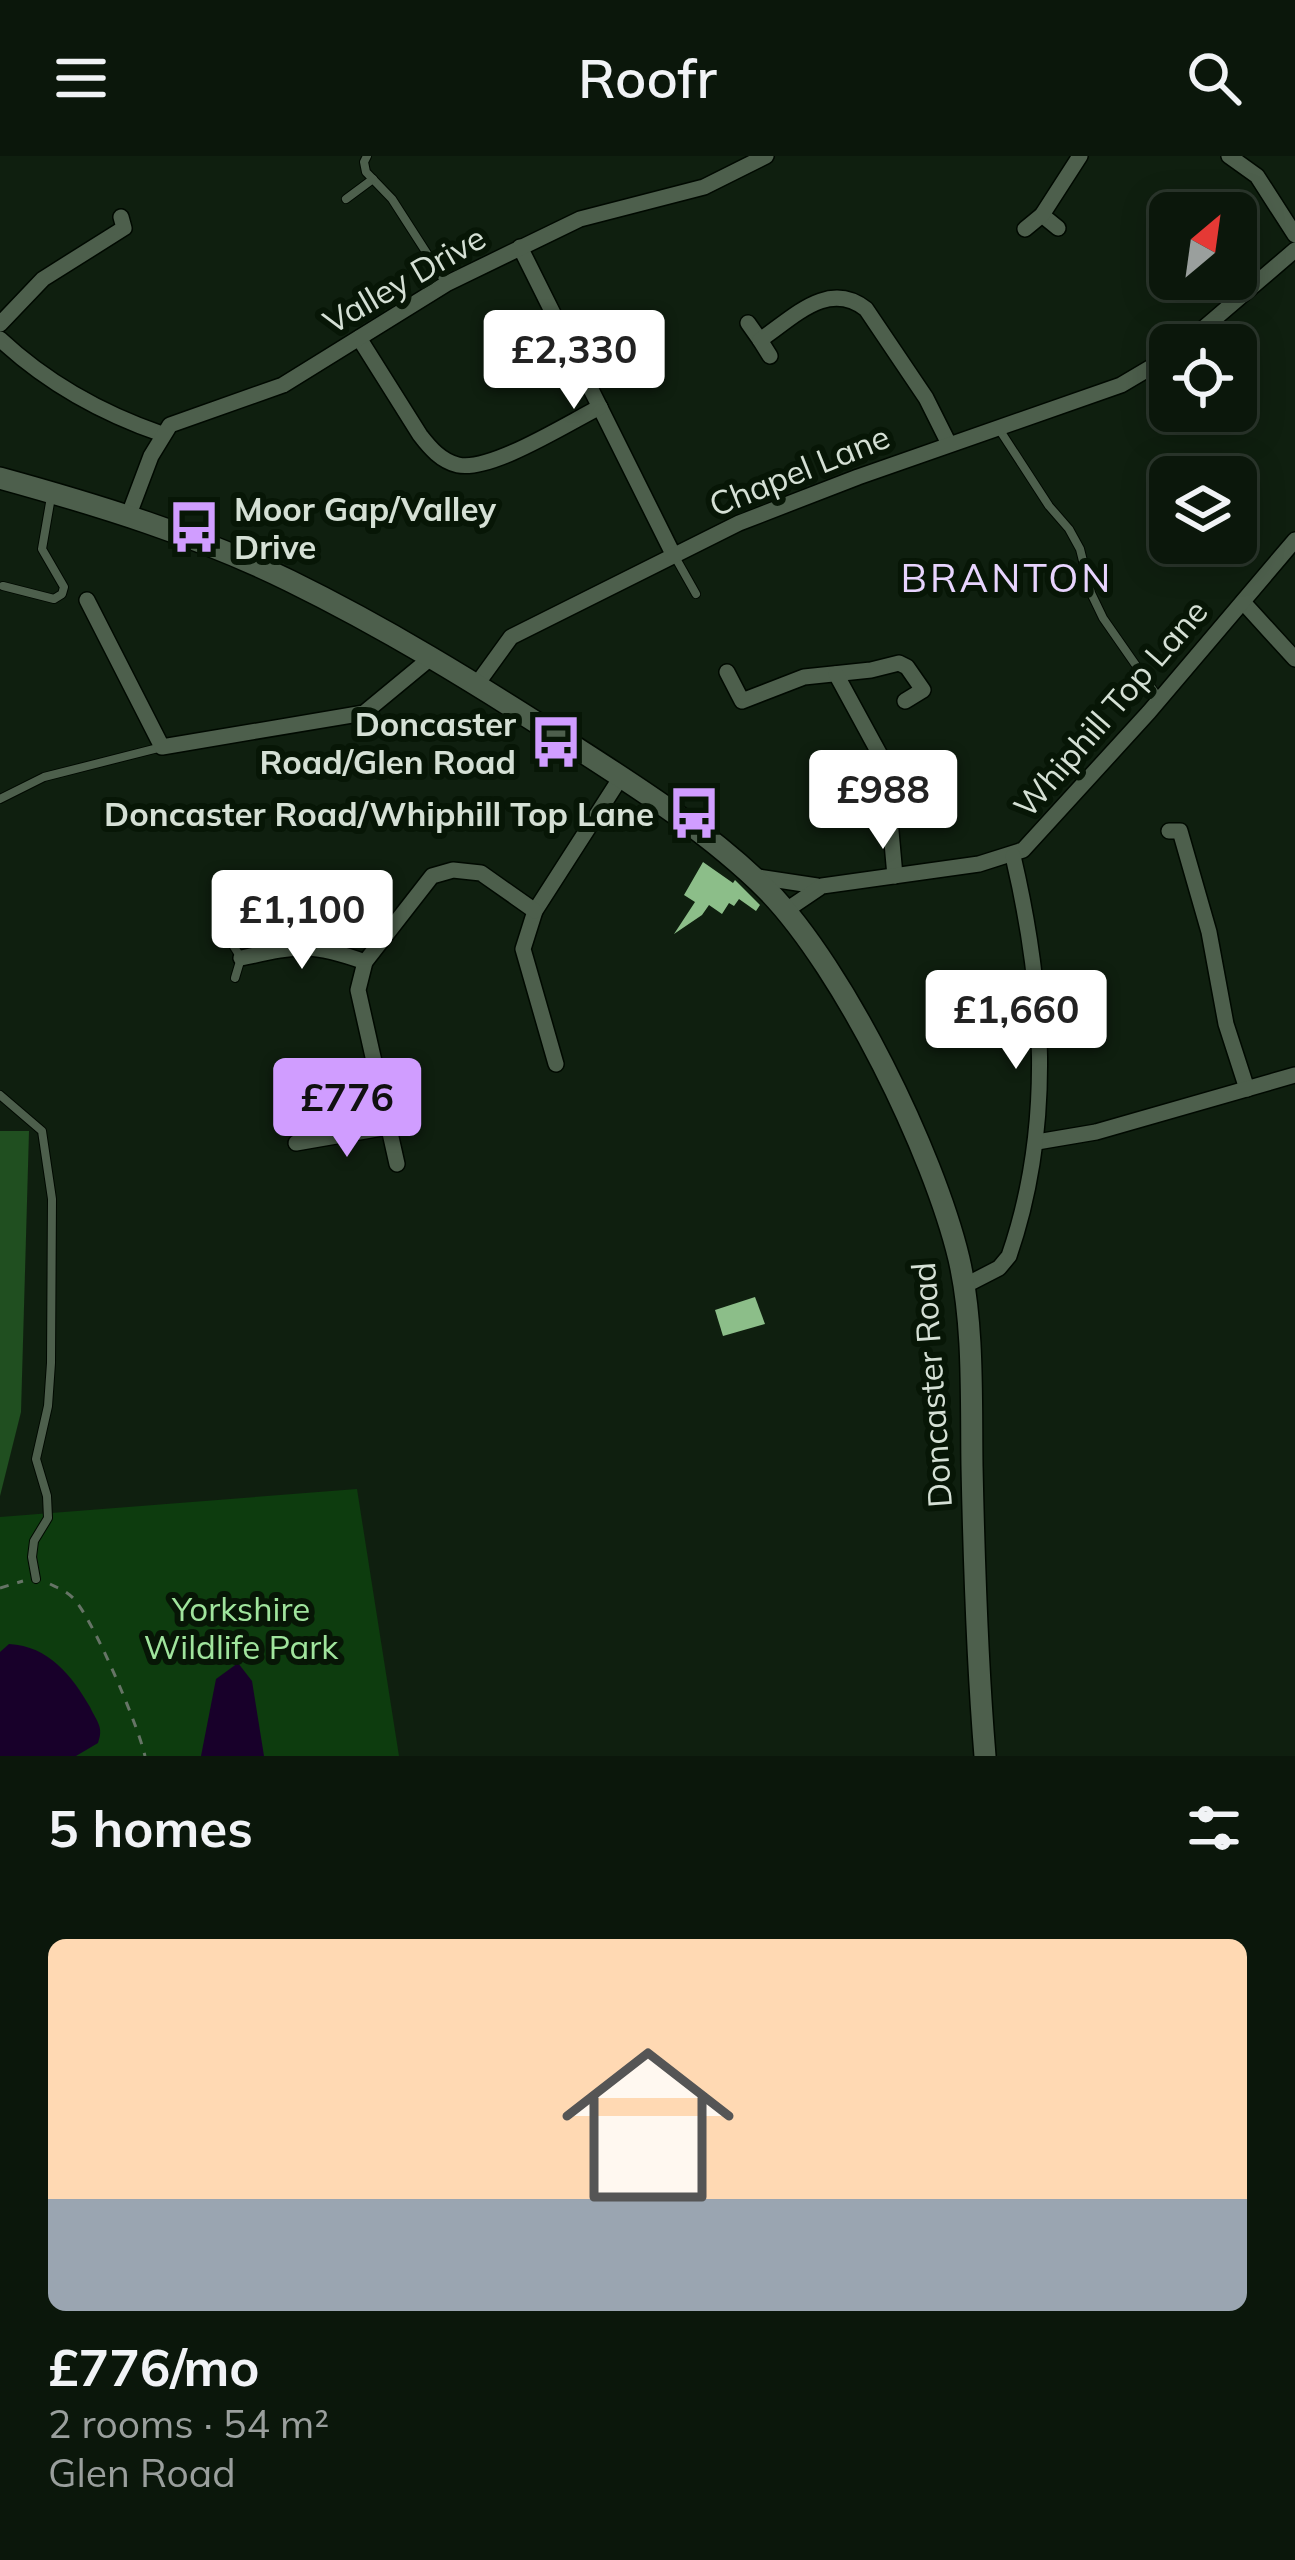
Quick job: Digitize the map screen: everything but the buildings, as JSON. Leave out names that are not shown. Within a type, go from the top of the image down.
[{"type":"main road","points":[[0,478],[128,517]]},
{"type":"main road","name":"Doncaster Road","points":[[128,517],[287,579],[433,656],[621,777],[750,874],[785,911],[827,970],[902,1107],[950,1224],[964,1286],[975,1641],[985,1756]]},
{"type":"street","name":"Valley Drive","points":[[162,434],[182,418],[283,385],[446,284],[520,248],[606,209],[704,187],[766,156]]},
{"type":"street","points":[[1025,229],[1042,215],[1080,156]]},
{"type":"street","points":[[1229,156],[1257,176],[1295,236]]},
{"type":"street","points":[[1042,215],[1058,228]]},
{"type":"street","points":[[0,325],[43,280],[126,226]]},
{"type":"street","points":[[520,248],[674,554]]},
{"type":"street","points":[[1209,324],[1295,250]]},
{"type":"street","points":[[760,340],[828,296],[853,299],[866,309],[926,398],[949,444]]},
{"type":"street","points":[[748,322],[770,356]]},
{"type":"street","points":[[359,338],[431,450],[458,465],[488,462],[600,407]]},
{"type":"street","points":[[0,339],[79,398],[162,434],[128,517]]},
{"type":"street","name":"Chapel Lane","points":[[477,684],[511,638],[674,554],[791,501],[1121,386],[1149,369]]},
{"type":"street","name":"Whiphill Top Lane","points":[[785,911],[820,886],[1012,856],[1032,843],[1292,550]]},
{"type":"street","points":[[87,600],[162,747],[364,713],[433,656]]},
{"type":"street","points":[[1243,602],[1295,659]]},
{"type":"street","points":[[727,672],[737,704],[791,680],[899,662],[930,685],[905,701]]},
{"type":"street","points":[[836,674],[885,764],[895,876]]},
{"type":"street","points":[[556,1064],[523,949],[535,911],[621,777]]},
{"type":"street","points":[[1179,829],[1246,1089]]},
{"type":"street","name":"Whiphill Top Lane","points":[[964,1286],[999,1268],[1009,1256],[1037,1142],[1042,1071],[1039,1031],[1012,856]]},
{"type":"street","points":[[397,1164],[358,990],[365,962],[432,876],[453,870],[481,873],[535,911]]},
{"type":"street","points":[[750,874],[779,883],[820,886]]},
{"type":"street","points":[[241,958],[303,945],[365,962]]},
{"type":"street","points":[[1037,1142],[1096,1132],[1295,1076]]},
{"type":"street","points":[[296,1143],[388,1127]]},
{"type":"lane","points":[[368,156],[366,172],[392,199],[446,284]]},
{"type":"lane","points":[[346,199],[373,179]]},
{"type":"lane","points":[[998,428],[1048,506],[1069,529],[1103,618],[1160,700]]},
{"type":"lane","points":[[4,586],[54,599],[64,590],[41,545],[52,493]]},
{"type":"lane","points":[[674,554],[696,594]]},
{"type":"lane","points":[[0,799],[44,777],[162,747]]},
{"type":"lane","points":[[221,926],[241,958],[235,978]]},
{"type":"lane","points":[[0,1094],[41,1131],[52,1199],[48,1406],[36,1459],[48,1518],[34,1541],[36,1579]]},
{"type":"path","points":[[0,1588],[36,1579],[76,1601],[117,1683],[145,1756]]},
{"type":"green space","points":[[0,1131],[29,1131],[21,1412],[0,1496]]},
{"type":"green space","name":"Yorkshire Wildlife Park","points":[[357,1489],[399,1756],[0,1756],[0,1517]]},
{"type":"shaded area","points":[[9,1644],[36,1650],[67,1674],[97,1721],[98,1743],[76,1756],[0,1756],[0,1652]]},
{"type":"shaded area","points":[[238,1663],[252,1681],[264,1756],[201,1756],[216,1679]]},
{"type":"place","name":"Moor Gap/Valley Drive","points":[[194,527]]},
{"type":"place","name":"Doncaster Road/Glen Road","points":[[556,742]]},
{"type":"place","name":"Doncaster Road/Whiphill Top Lane","points":[[694,813]]},
{"type":"district","name":"BRANTON","points":[[1007,577]]}]
